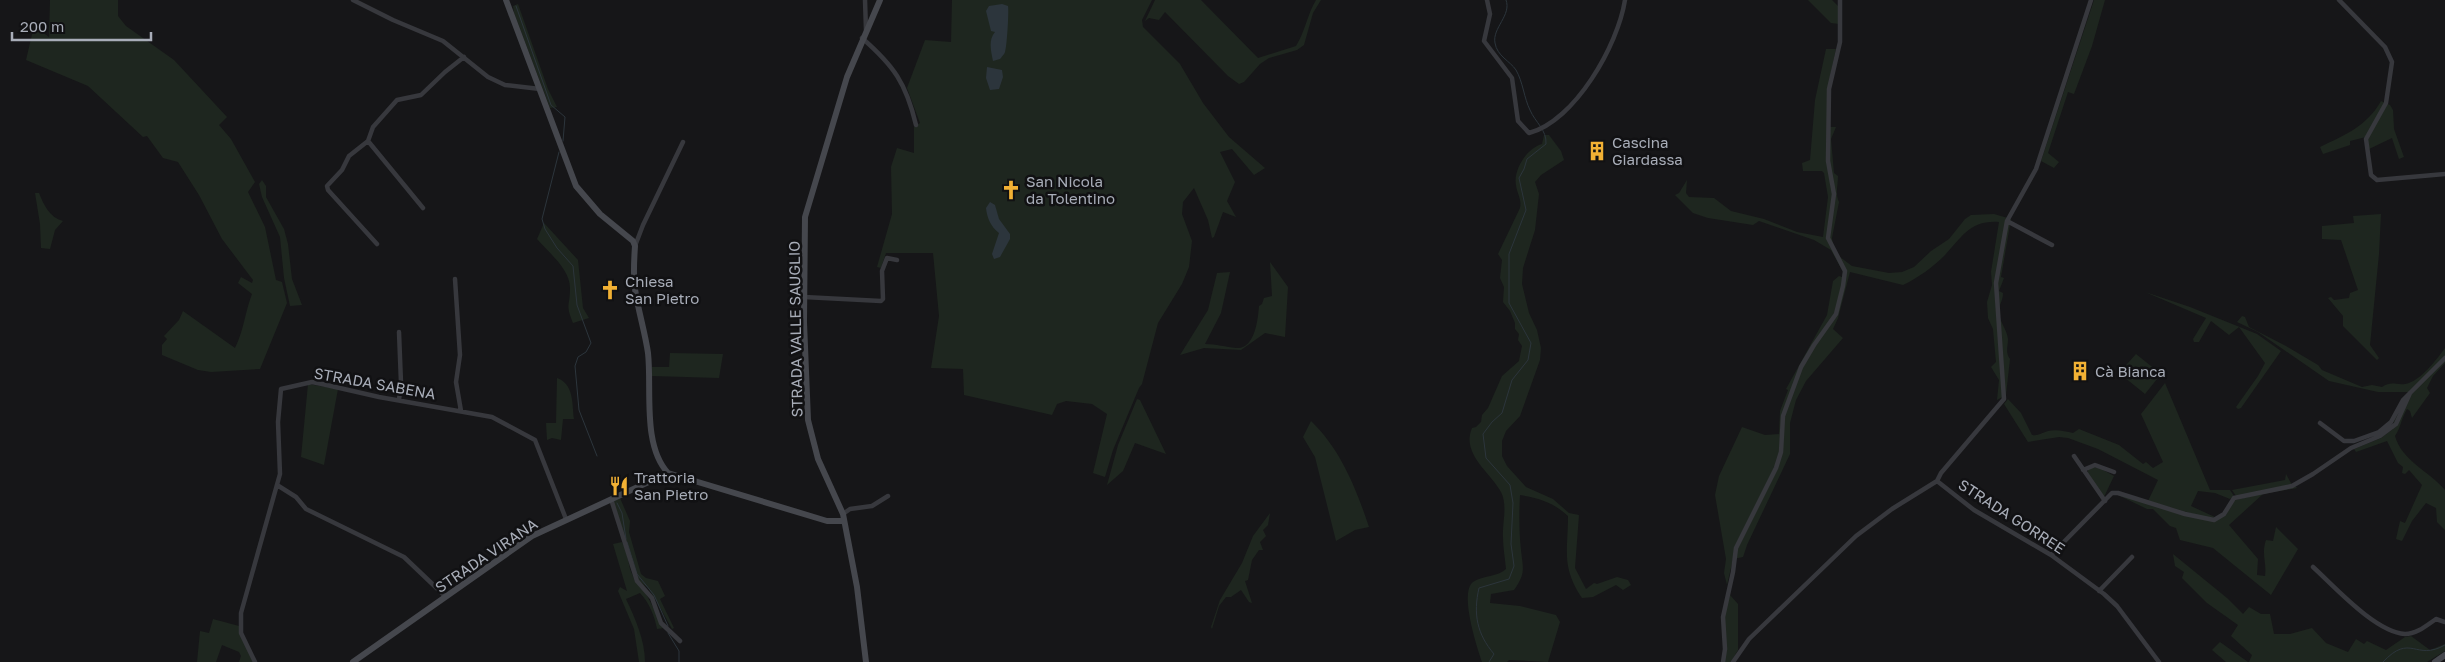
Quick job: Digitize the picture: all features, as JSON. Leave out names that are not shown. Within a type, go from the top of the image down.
[{"type":"street","points":[[353,0],[393,20],[443,41],[488,77],[505,85],[540,89]]},
{"type":"street","points":[[506,0],[576,186],[600,214],[633,241],[635,246]]},
{"type":"street","points":[[865,0],[866,30]]},
{"type":"street","name":"STRADA VALLE SAUGLIO","points":[[866,662],[857,587],[843,518],[818,459],[808,420],[805,377],[805,217],[844,86],[862,38],[880,0]]},
{"type":"street","points":[[1487,0],[1490,14],[1484,41],[1512,78],[1518,121],[1528,134],[1550,125],[1572,104],[1596,75],[1625,0]]},
{"type":"street","points":[[1722,662],[1725,650],[1723,616],[1733,572],[1736,548],[1776,468],[1781,452],[1782,416],[1801,367],[1836,314],[1845,272],[1828,238],[1834,194],[1828,161],[1829,89],[1840,42],[1840,0]]},
{"type":"street","points":[[1937,481],[1941,473],[2004,399],[1996,283],[2007,220],[2036,169],[2091,0]]},
{"type":"street","points":[[2339,0],[2385,47],[2390,55],[2391,76],[2388,97],[2366,139],[2366,152],[2373,179],[2445,174]]},
{"type":"street","points":[[862,38],[886,60],[902,81],[916,124]]},
{"type":"street","points":[[377,244],[328,190],[327,186],[342,170],[349,156],[368,141],[373,127],[397,100],[421,95],[464,57]]},
{"type":"street","points":[[368,141],[423,208]]},
{"type":"street","points":[[684,142],[646,217],[635,246],[635,287],[648,353],[650,422],[658,456],[663,467],[668,473],[827,521],[843,518],[850,510],[872,506],[888,496]]},
{"type":"street","points":[[2007,220],[2052,244]]},
{"type":"street","points":[[804,297],[881,301],[883,299],[882,271],[887,258],[897,260]]},
{"type":"street","points":[[455,279],[460,355],[456,382],[461,411]]},
{"type":"street","points":[[399,332],[399,400]]},
{"type":"street","points":[[2320,423],[2344,441],[2354,441],[2385,428],[2403,400],[2445,358]]},
{"type":"street","name":"STRADA SABENA","points":[[255,662],[241,632],[241,613],[259,543],[280,474],[278,422],[281,389],[312,382],[492,417],[535,440],[566,519]]},
{"type":"street","points":[[2052,555],[2112,494],[2118,493],[2185,514],[2214,520],[2224,514],[2230,500],[2239,496],[2292,486],[2351,448],[2380,436],[2396,424],[2410,394]]},
{"type":"street","points":[[2074,456],[2105,501]]},
{"type":"street","points":[[2083,470],[2095,465],[2114,472]]},
{"type":"street","name":"STRADA VIRANA","points":[[353,662],[532,536],[668,473]]},
{"type":"street","name":"STRADA GORREE","points":[[1733,662],[1749,639],[1856,536],[1892,509],[1937,481],[1974,510],[2052,555],[2099,591],[2117,606],[2159,662]]},
{"type":"street","points":[[277,485],[296,497],[306,509],[404,557],[446,596]]},
{"type":"street","points":[[611,499],[630,556],[631,569],[637,581],[652,598],[661,623],[680,641]]},
{"type":"street","points":[[2099,591],[2132,556]]},
{"type":"street","points":[[2313,567],[2362,613],[2393,630],[2407,634],[2422,629],[2436,618],[2445,622]]},
{"type":"street","points":[[2435,662],[2445,656]]},
{"type":"shaded area","points":[[50,0],[118,0],[118,16],[126,26],[174,60],[227,117],[219,125],[231,139],[255,182],[248,192],[265,227],[276,280],[282,282],[287,303],[260,369],[211,372],[198,370],[162,355],[162,345],[167,339],[164,336],[179,320],[183,311],[235,348],[252,294],[238,283],[241,277],[252,283],[253,280],[222,239],[199,195],[178,162],[163,158],[147,136],[143,137],[88,86],[26,60],[34,26],[49,37]]},
{"type":"shaded area","points":[[952,0],[1152,0],[1142,20],[1143,27],[1180,64],[1203,103],[1229,137],[1265,168],[1254,175],[1232,149],[1220,152],[1235,182],[1227,201],[1236,217],[1223,212],[1212,238],[1208,220],[1194,188],[1183,202],[1182,214],[1192,241],[1189,267],[1182,284],[1158,323],[1142,384],[1113,450],[1105,477],[1093,473],[1107,414],[1092,404],[1066,401],[1057,404],[1052,415],[964,395],[963,369],[931,368],[939,316],[933,253],[886,253],[881,268],[877,267],[892,214],[891,167],[897,148],[914,153],[914,127],[920,123],[907,88],[925,40],[951,42]]},
{"type":"shaded area","points":[[1155,0],[1201,0],[1258,58],[1296,46],[1316,0],[1321,0],[1313,13],[1304,45],[1297,50],[1269,58],[1260,64],[1244,82],[1239,84],[1228,76],[1165,12],[1159,20],[1149,18],[1145,21]]},
{"type":"shaded area","points":[[1808,0],[1832,0],[1838,6],[1839,24],[1831,23]]},
{"type":"shaded area","points":[[2094,0],[2105,0],[2092,46],[2074,94],[2068,92],[2048,153],[2059,162],[2054,168],[2041,161]]},
{"type":"shaded area","points":[[518,4],[548,89],[557,107],[550,108],[514,13],[513,6]]},
{"type":"shaded area","points":[[1002,4],[1008,6],[1006,49],[1000,59],[993,61],[991,42],[995,32],[991,31],[986,11],[989,6]]},
{"type":"shaded area","points":[[1826,49],[1836,49],[1830,77],[1827,127],[1836,127],[1831,139],[1834,173],[1838,176],[1837,193],[1839,202],[1832,238],[1833,246],[1840,257],[1852,266],[1889,273],[1902,272],[1914,267],[1931,251],[1949,239],[1965,219],[1971,215],[1994,214],[2011,219],[2001,277],[2004,278],[1999,291],[2003,293],[1999,313],[2008,339],[2007,352],[2010,359],[2006,395],[1997,400],[1999,380],[1991,367],[1996,362],[1993,329],[1988,318],[1987,302],[1992,285],[1991,272],[1999,222],[1989,222],[1974,227],[1962,236],[1935,264],[1920,276],[1903,285],[1850,272],[1838,318],[1833,329],[1843,338],[1806,381],[1796,400],[1790,423],[1790,454],[1743,557],[1733,559],[1727,585],[1724,573],[1726,559],[1715,495],[1719,476],[1742,427],[1765,435],[1779,434],[1780,411],[1788,390],[1786,389],[1827,315],[1833,281],[1839,276],[1842,277],[1843,272],[1831,250],[1814,240],[1759,221],[1753,225],[1708,218],[1693,213],[1675,195],[1679,193],[1687,180],[1686,193],[1689,197],[1714,198],[1731,211],[1764,219],[1797,232],[1823,237],[1828,197],[1824,173],[1822,171],[1803,171],[1802,163],[1810,160],[1815,100]]},
{"type":"shaded area","points":[[987,67],[1002,70],[1003,77],[999,89],[990,90],[986,78]]},
{"type":"shaded area","points":[[2381,101],[2390,105],[2393,110],[2394,129],[2404,157],[2399,159],[2392,138],[2367,150],[2366,137],[2350,141],[2350,145],[2323,154],[2320,147],[2355,129],[2369,117]]},
{"type":"shaded area","points":[[1544,135],[1549,135],[1561,151],[1564,160],[1541,175],[1535,182],[1539,194],[1535,230],[1523,268],[1522,284],[1529,313],[1537,330],[1541,348],[1540,360],[1520,416],[1506,431],[1502,441],[1502,456],[1507,466],[1526,487],[1553,499],[1569,513],[1579,515],[1575,568],[1586,589],[1594,583],[1597,584],[1617,577],[1628,580],[1631,585],[1623,590],[1616,585],[1593,597],[1582,598],[1575,587],[1568,567],[1568,516],[1546,502],[1520,495],[1522,575],[1514,590],[1491,594],[1490,603],[1520,606],[1556,615],[1560,622],[1548,662],[1509,660],[1507,662],[1482,662],[1470,620],[1468,608],[1469,588],[1473,582],[1503,572],[1506,569],[1503,541],[1504,503],[1501,492],[1473,454],[1470,446],[1470,437],[1472,428],[1481,422],[1482,415],[1488,408],[1502,376],[1519,361],[1522,346],[1518,340],[1519,334],[1515,329],[1515,323],[1510,311],[1503,302],[1504,287],[1500,278],[1502,260],[1498,254],[1520,208],[1516,179],[1519,166],[1531,150],[1542,144]]},
{"type":"shaded area","points":[[262,180],[266,186],[266,197],[284,229],[288,244],[292,279],[302,305],[290,306],[284,278],[280,237],[262,197],[259,184]]},
{"type":"shaded area","points":[[35,193],[39,193],[45,206],[54,217],[63,221],[55,230],[50,249],[41,248],[40,224]]},
{"type":"shaded area","points":[[990,202],[995,205],[999,219],[1010,234],[1010,239],[1000,257],[994,259],[992,254],[999,233],[987,215],[986,208]]},
{"type":"shaded area","points":[[2381,214],[2370,345],[2379,358],[2377,360],[2343,326],[2343,316],[2328,298],[2331,297],[2334,300],[2349,298],[2350,293],[2358,290],[2341,240],[2322,239],[2322,226],[2354,223],[2353,216]]},
{"type":"shaded area","points":[[544,223],[578,260],[583,308],[589,318],[573,323],[569,309],[570,288],[567,274],[537,239]]},
{"type":"shaded area","points":[[1270,262],[1288,287],[1285,337],[1265,333],[1241,350],[1204,348],[1180,355],[1208,310],[1217,273],[1230,272],[1221,313],[1205,344],[1236,348],[1247,344],[1254,333],[1259,306],[1264,298],[1272,296]]},
{"type":"shaded area","points":[[2145,292],[2190,307],[2257,334],[2281,351],[2241,408],[2238,409],[2236,407],[2265,363],[2239,327],[2229,335],[2211,321],[2199,342],[2194,342],[2193,339],[2206,318]]},
{"type":"shaded area","points":[[2242,316],[2245,317],[2249,327],[2286,346],[2318,365],[2322,370],[2362,387],[2372,385],[2382,387],[2411,382],[2428,369],[2445,348],[2445,356],[2409,392],[2378,392],[2329,381],[2258,332],[2237,322]]},
{"type":"shaded area","points":[[670,353],[723,354],[719,378],[652,376],[652,367],[669,367]]},
{"type":"shaded area","points":[[2136,354],[2161,374],[2145,394],[2119,373]]},
{"type":"shaded area","points":[[2445,360],[2445,363],[2433,376],[2427,388],[2430,393],[2412,418],[2410,411],[2407,409],[2395,436],[2399,445],[2410,459],[2445,490],[2445,530],[2437,522],[2436,508],[2426,503],[2412,521],[2402,541],[2396,539],[2400,521],[2405,523],[2422,485],[2409,470],[2405,474],[2402,473],[2403,467],[2398,463],[2387,441],[2356,452],[2354,449],[2381,438],[2393,429],[2394,420],[2405,401]]},
{"type":"shaded area","points":[[557,378],[563,381],[569,389],[574,419],[563,419],[561,440],[552,438],[547,440],[546,423],[556,423]]},
{"type":"shaded area","points":[[2165,383],[2210,490],[2230,490],[2234,496],[2230,499],[2215,493],[2198,491],[2191,506],[2217,518],[2204,517],[2148,501],[2158,480],[2098,449],[2068,438],[2059,437],[2028,442],[2004,404],[2008,399],[2021,413],[2032,435],[2054,430],[2073,433],[2079,429],[2119,445],[2143,464],[2146,462],[2153,468],[2163,462],[2141,414]]},
{"type":"shaded area","points":[[308,384],[338,389],[324,465],[301,457]]},
{"type":"shaded area","points":[[1137,399],[1140,400],[1166,454],[1135,443],[1123,471],[1107,485],[1118,445]]},
{"type":"shaded area","points":[[1311,421],[1322,432],[1339,457],[1359,498],[1369,527],[1355,530],[1336,541],[1315,457],[1303,437]]},
{"type":"shaded area","points":[[2098,467],[2114,476],[2104,497],[2088,475],[2088,468]]},
{"type":"shaded area","points":[[2286,474],[2292,485],[2236,496],[2232,490],[2285,480]]},
{"type":"shaded area","points":[[2295,486],[2297,488],[2263,494],[2229,525],[2258,559],[2257,575],[2265,576],[2264,554],[2266,540],[2273,541],[2276,527],[2298,549],[2271,595],[2213,548],[2180,540],[2176,528],[2170,526],[2153,509],[2147,509],[2118,495],[2215,521],[2226,515],[2231,501]]},
{"type":"shaded area","points":[[620,498],[630,521],[629,532],[641,574],[646,578],[658,581],[665,596],[660,599],[674,628],[672,629],[648,588],[639,581],[614,504],[614,501]]},
{"type":"shaded area","points":[[1270,513],[1268,525],[1263,530],[1266,536],[1260,542],[1263,550],[1259,550],[1252,560],[1248,580],[1245,581],[1252,603],[1249,602],[1241,590],[1231,597],[1226,597],[1219,606],[1212,629],[1220,600],[1242,563],[1253,536]]},
{"type":"shaded area","points":[[622,542],[635,581],[644,590],[664,628],[657,629],[651,610],[640,593],[626,599],[641,637],[645,662],[639,662],[634,629],[618,591],[620,587],[627,591],[613,544]]},
{"type":"shaded area","points":[[2173,554],[2227,598],[2243,614],[2249,607],[2261,614],[2270,614],[2274,634],[2290,634],[2312,628],[2326,643],[2348,652],[2356,639],[2364,644],[2367,641],[2386,650],[2405,637],[2411,636],[2430,650],[2445,644],[2445,651],[2427,662],[2249,662],[2252,655],[2231,636],[2238,625],[2207,603],[2182,578],[2184,572],[2175,566]]},
{"type":"shaded area","points":[[1730,595],[1738,604],[1738,650],[1731,662],[1724,662],[1724,616]]},
{"type":"shaded area","points":[[213,619],[239,626],[240,633],[253,662],[239,662],[241,656],[239,652],[222,645],[216,662],[197,662],[200,631],[209,633]]},
{"type":"shaded area","points":[[2220,642],[2248,662],[2226,662],[2212,650]]},
{"type":"waterway","points":[[1489,662],[1494,654],[1480,631],[1476,606],[1477,597],[1479,588],[1509,579],[1514,566],[1511,544],[1513,503],[1510,485],[1486,458],[1483,434],[1502,413],[1512,380],[1528,360],[1531,343],[1509,303],[1509,254],[1526,210],[1519,178],[1527,159],[1546,144],[1545,134],[1530,110],[1516,70],[1496,48],[1496,32],[1506,11],[1506,0]]},
{"type":"waterway","points":[[516,6],[551,105],[565,117],[563,141]]},
{"type":"waterway","points":[[559,152],[542,219],[545,229],[557,248],[573,266],[577,305],[591,343],[586,352],[578,357],[575,366],[579,410],[597,456]]},
{"type":"waterway","points":[[617,503],[622,513],[626,539]]},
{"type":"waterway","points":[[627,542],[637,574],[654,595],[668,626]]},
{"type":"waterway","points":[[668,633],[679,651],[679,662]]},
{"type":"waterway","points":[[2383,662],[2392,653],[2400,649],[2407,648],[2427,651],[2445,645]]},
{"type":"place","name":"Cascina Giardassa","points":[[1597,151]]},
{"type":"place","name":"San Nicola da Tolentino","points":[[1011,190]]},
{"type":"place","name":"Chiesa San Pietro","points":[[610,290]]},
{"type":"place","name":"Cà Bianca","points":[[2080,371]]},
{"type":"place","name":"Trattoria San Pietro","points":[[619,486]]}]
